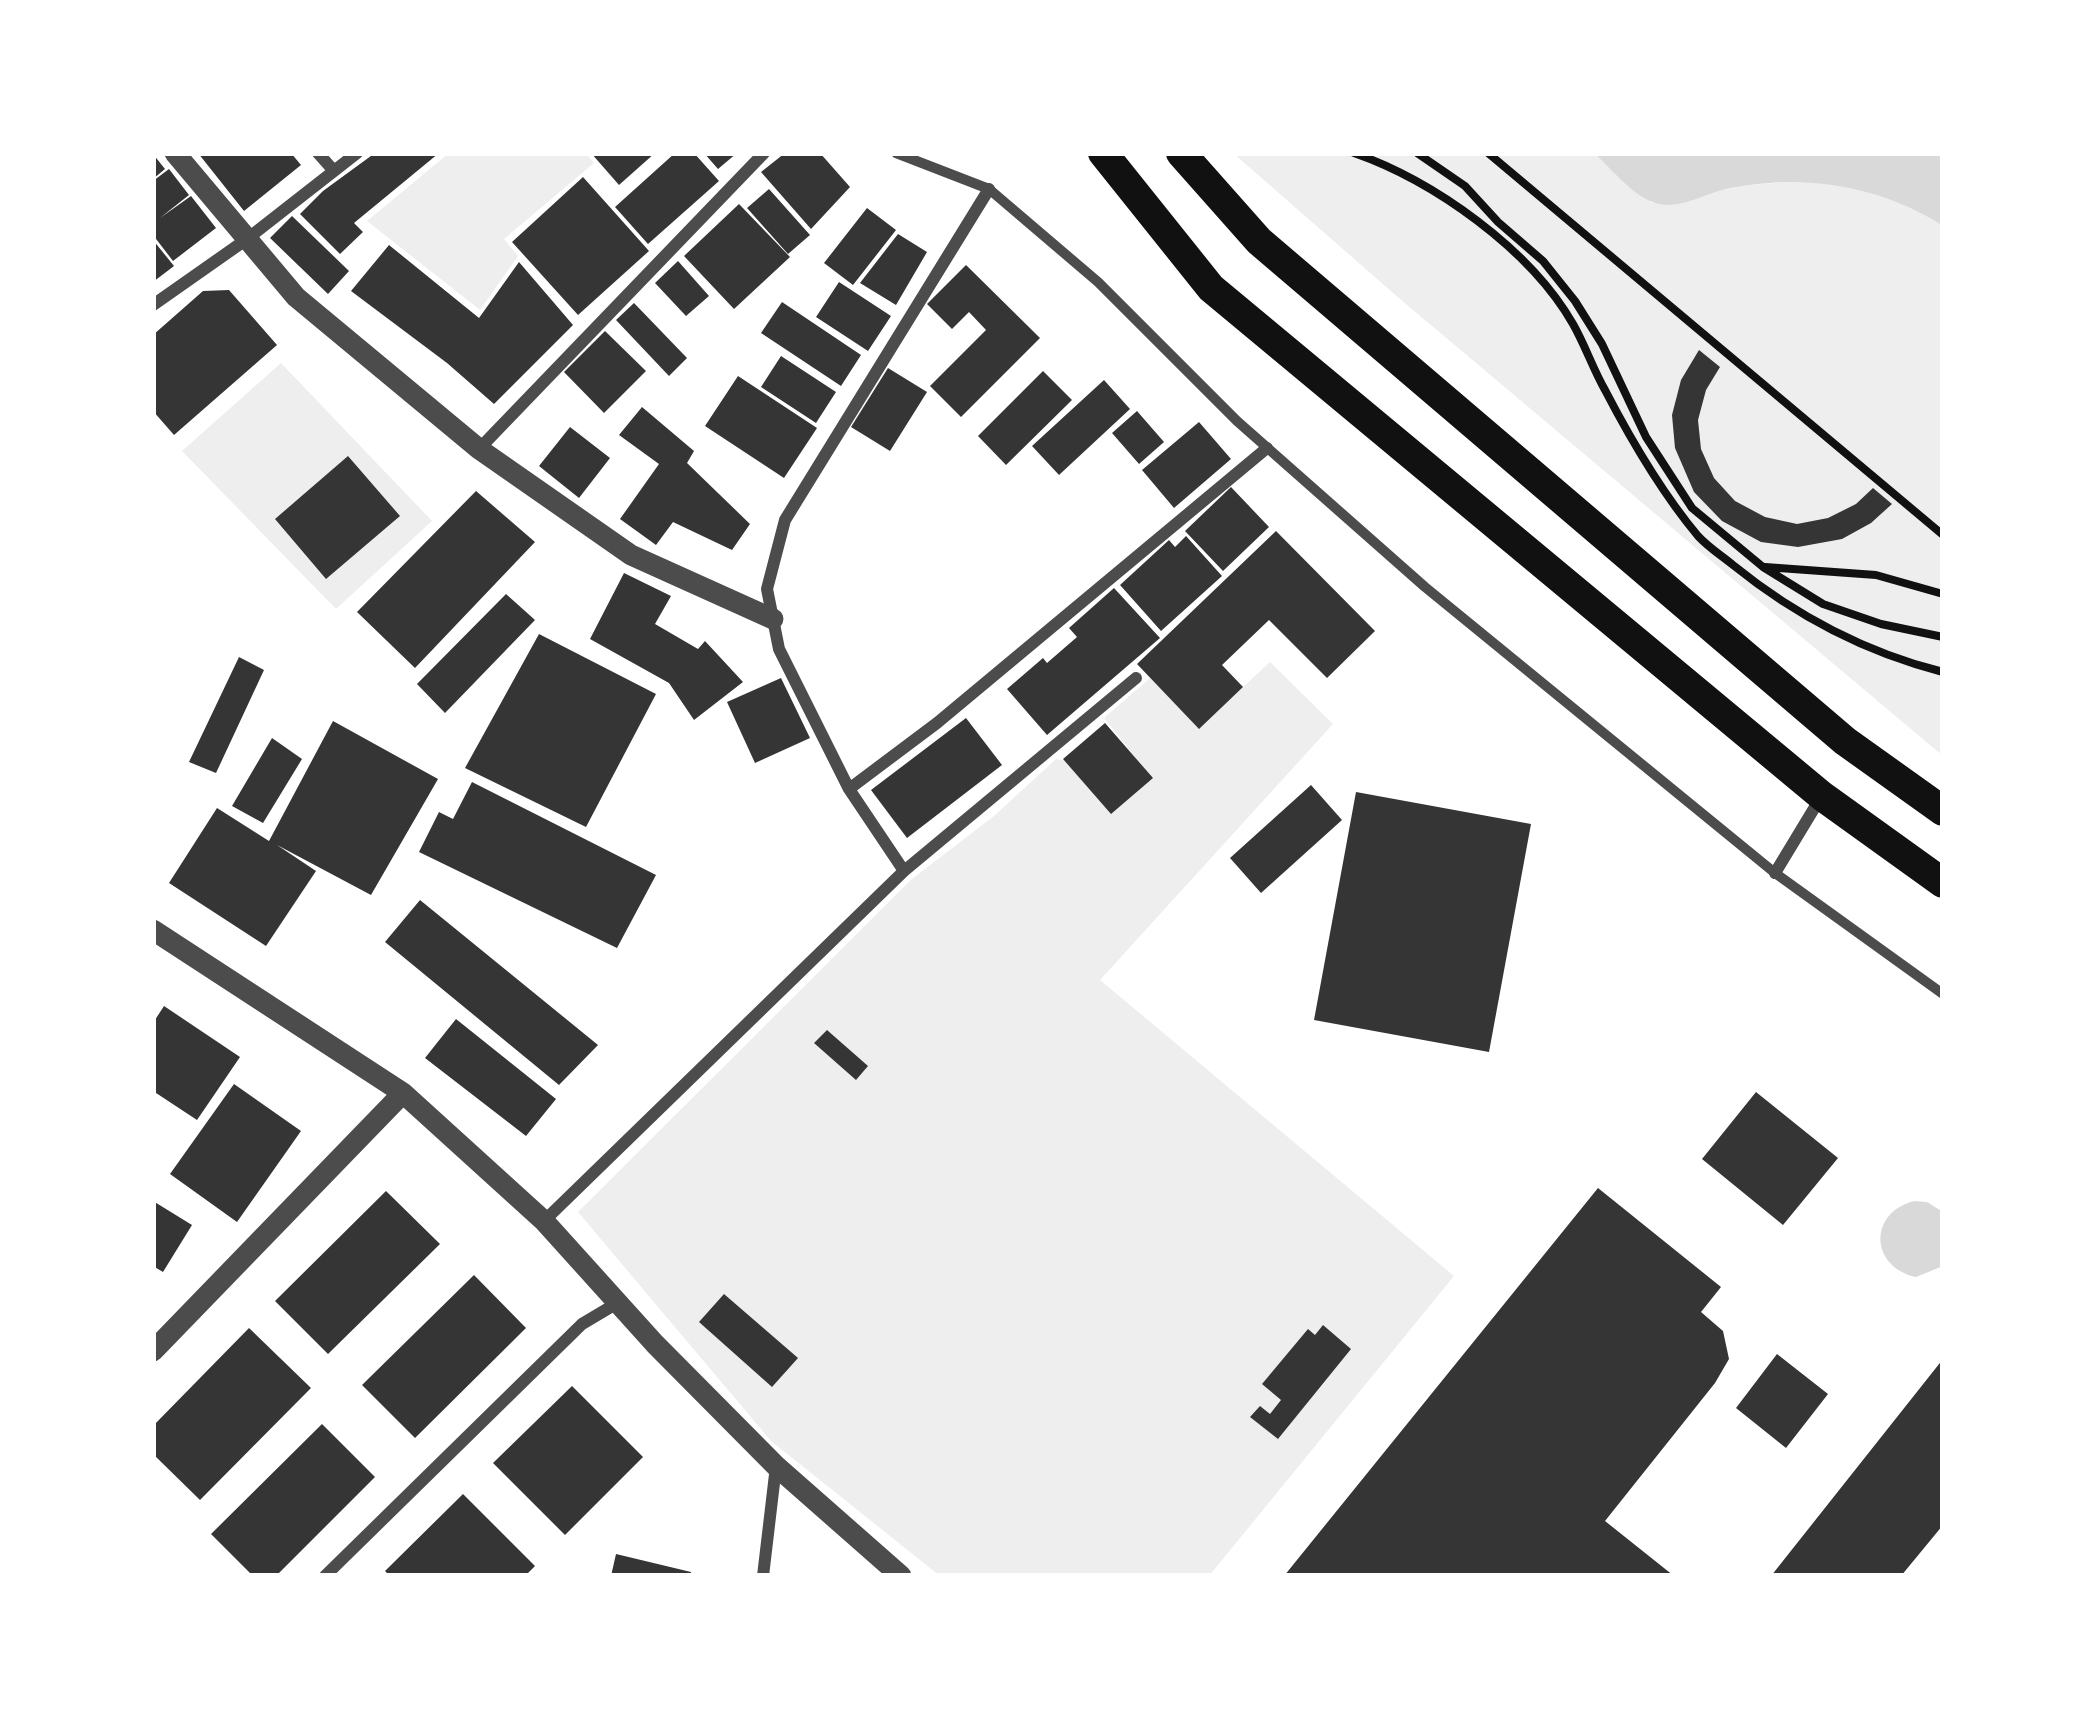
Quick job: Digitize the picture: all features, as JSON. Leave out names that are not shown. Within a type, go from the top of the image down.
[{"type":"main road","points":[[1103,153],[1211,288],[1822,796],[1943,883]]},
{"type":"main road","points":[[1181,153],[1258,242],[1845,740],[1943,811]]},
{"type":"street","points":[[176,153],[296,297],[479,448],[632,555],[773,619]]},
{"type":"street","points":[[318,153],[334,171]]},
{"type":"street","points":[[153,305],[357,153]]},
{"type":"street","points":[[479,448],[764,153]]},
{"type":"street","points":[[896,153],[989,189],[1098,282],[1267,448],[1425,587],[1775,873],[1943,994]]},
{"type":"street","points":[[904,872],[849,788],[779,649],[767,589],[785,520],[989,189]]},
{"type":"street","points":[[849,788],[938,723],[1267,448]]},
{"type":"street","points":[[544,1221],[904,872],[1136,678]]},
{"type":"street","points":[[1775,873],[1822,796]]},
{"type":"street","points":[[153,930],[403,1093],[544,1221],[776,1466],[901,1576]]},
{"type":"street","points":[[153,1351],[403,1093]]},
{"type":"street","points":[[325,1576],[582,1324],[619,1302]]},
{"type":"street","points":[[764,1576],[776,1466]]},
{"type":"path","points":[[1354,153],[1412,178],[1469,214],[1526,266],[1571,321],[1605,391],[1700,539],[1769,594],[1814,622],[1851,641],[1943,672]]},
{"type":"path","points":[[1417,153],[1466,186],[1543,261],[1575,301],[1602,344],[1646,437],[1692,508],[1763,567],[1823,604],[1881,624],[1943,637]]},
{"type":"path","points":[[1488,153],[1943,535]]},
{"type":"path","points":[[1763,567],[1876,575],[1943,594]]},
{"type":"shaded area","points":[[449,153],[586,153],[594,163],[504,239],[518,256],[480,310],[367,221]]},
{"type":"shaded area","points":[[1233,153],[1594,153],[1652,203],[1735,187],[1817,183],[1868,192],[1943,226],[1943,756],[1400,299]]},
{"type":"shaded area","points":[[1594,153],[1943,153],[1943,226],[1868,192],[1814,183],[1758,184],[1659,204],[1633,190]]},
{"type":"shaded area","points":[[281,363],[432,521],[336,609],[182,451]]},
{"type":"shaded area","points":[[1270,662],[1333,724],[1100,980],[1454,1276],[1209,1576],[940,1576],[771,1441],[578,1212],[912,879],[994,816],[1056,759],[1152,778],[1104,718],[1150,678],[1199,728]]},
{"type":"shaded area","points":[[1914,1201],[1927,1202],[1943,1212],[1943,1266],[1916,1277],[1890,1263],[1880,1240],[1888,1217]]},
{"type":"building","points":[[198,153],[291,153],[301,165],[244,211]]},
{"type":"building","points":[[375,153],[439,153],[354,223],[363,232],[340,254],[300,214]]},
{"type":"building","points":[[591,153],[655,153],[619,185]]},
{"type":"building","points":[[675,153],[694,153],[719,181],[648,244],[615,207]]},
{"type":"building","points":[[704,153],[737,153],[718,169]]},
{"type":"building","points":[[785,153],[820,153],[850,187],[811,229],[761,172]]},
{"type":"building","points":[[153,154],[165,169],[153,179]]},
{"type":"building","points":[[169,169],[189,195],[160,218],[191,196],[216,228],[173,261],[153,235],[153,181]]},
{"type":"building","points":[[583,177],[649,251],[578,315],[512,242]]},
{"type":"building","points":[[769,189],[810,235],[788,254],[747,208]]},
{"type":"building","points":[[739,204],[790,257],[734,309],[684,256]]},
{"type":"building","points":[[867,208],[896,230],[853,285],[824,263]]},
{"type":"building","points":[[292,216],[349,271],[328,294],[270,238]]},
{"type":"building","points":[[898,234],[927,252],[896,305],[860,283]]},
{"type":"building","points":[[153,240],[174,266],[153,282]]},
{"type":"building","points":[[389,245],[479,318],[519,262],[573,325],[494,404],[351,291]]},
{"type":"building","points":[[678,261],[709,296],[686,316],[655,283]]},
{"type":"building","points":[[966,265],[1040,338],[961,417],[930,386],[986,330],[969,312],[952,329],[927,304]]},
{"type":"building","points":[[839,282],[891,316],[868,351],[816,317]]},
{"type":"building","points":[[229,290],[277,345],[174,435],[153,411],[153,335],[203,291]]},
{"type":"building","points":[[782,302],[861,355],[841,386],[761,333]]},
{"type":"building","points":[[634,303],[687,358],[669,376],[616,320]]},
{"type":"building","points":[[605,331],[646,371],[604,413],[564,372]]},
{"type":"building","points":[[1699,350],[1720,367],[1706,390],[1698,420],[1701,449],[1714,478],[1735,501],[1765,517],[1797,524],[1828,518],[1856,504],[1873,488],[1892,504],[1842,539],[1798,547],[1761,542],[1722,521],[1694,492],[1675,448],[1672,415],[1681,380]]},
{"type":"building","points":[[781,356],[836,392],[816,423],[761,387]]},
{"type":"building","points":[[888,368],[927,392],[890,451],[851,427]]},
{"type":"building","points":[[1043,371],[1072,400],[1006,465],[978,436]]},
{"type":"building","points":[[738,376],[817,428],[784,478],[705,426]]},
{"type":"building","points":[[1104,380],[1130,409],[1059,475],[1032,446]]},
{"type":"building","points":[[642,407],[694,451],[687,463],[750,524],[732,550],[673,522],[656,545],[620,519],[659,464],[619,435]]},
{"type":"building","points":[[1137,411],[1164,442],[1139,464],[1112,433]]},
{"type":"building","points":[[1199,422],[1231,459],[1174,508],[1142,470]]},
{"type":"building","points":[[570,427],[610,458],[579,498],[539,466]]},
{"type":"building","points":[[348,456],[400,516],[326,579],[275,519]]},
{"type":"building","points":[[1231,487],[1269,527],[1223,571],[1185,531]]},
{"type":"building","points":[[476,491],[535,542],[415,668],[357,612]]},
{"type":"building","points":[[1276,531],[1375,631],[1327,678],[1269,620],[1222,665],[1243,687],[1199,729],[1137,664]]},
{"type":"building","points":[[1186,536],[1222,576],[1161,631],[1120,585],[1169,540],[1175,547]]},
{"type":"building","points":[[624,573],[671,596],[655,624],[698,649],[705,641],[743,682],[694,720],[669,683],[590,639]]},
{"type":"building","points":[[1114,588],[1160,638],[1047,735],[1007,689],[1077,637],[1069,628]]},
{"type":"building","points":[[506,594],[535,620],[445,713],[417,684]]},
{"type":"building","points":[[539,634],[656,694],[586,827],[465,768]]},
{"type":"building","points":[[239,657],[264,670],[216,773],[189,762]]},
{"type":"building","points":[[781,678],[810,738],[755,763],[727,702]]},
{"type":"building","points":[[966,718],[1002,765],[907,838],[871,790]]},
{"type":"building","points":[[333,721],[438,779],[371,895],[277,845],[316,871],[266,946],[169,883],[217,808],[269,841]]},
{"type":"building","points":[[1105,723],[1153,778],[1111,814],[1063,759]]},
{"type":"building","points":[[272,738],[302,759],[263,823],[232,806]]},
{"type":"building","points":[[472,782],[656,875],[617,948],[419,852],[439,812],[453,819]]},
{"type":"building","points":[[1311,785],[1342,820],[1261,893],[1230,858]]},
{"type":"building","points":[[1356,792],[1531,824],[1489,1052],[1314,1020]]},
{"type":"building","points":[[420,900],[598,1045],[559,1085],[385,942]]},
{"type":"building","points":[[164,1006],[240,1057],[197,1120],[153,1091],[153,1023]]},
{"type":"building","points":[[456,1019],[556,1099],[526,1136],[425,1058]]},
{"type":"building","points":[[827,1030],[868,1066],[856,1080],[814,1043]]},
{"type":"building","points":[[234,1084],[301,1131],[237,1222],[170,1174]]},
{"type":"building","points":[[1756,1092],[1838,1158],[1783,1225],[1702,1159]]},
{"type":"building","points":[[1598,1188],[1721,1287],[1701,1312],[1723,1331],[1729,1359],[1605,1521],[1674,1576],[1284,1576]]},
{"type":"building","points":[[386,1191],[440,1244],[328,1354],[275,1301]]},
{"type":"building","points":[[153,1201],[192,1225],[163,1272],[153,1266]]},
{"type":"building","points":[[474,1275],[526,1328],[415,1438],[362,1385]]},
{"type":"building","points":[[724,1294],[798,1358],[772,1387],[699,1322]]},
{"type":"building","points":[[1323,1325],[1351,1349],[1278,1439],[1250,1417],[1260,1406],[1270,1414],[1281,1400],[1262,1384],[1308,1329],[1315,1335]]},
{"type":"building","points":[[249,1328],[311,1388],[200,1500],[153,1454],[153,1426]]},
{"type":"building","points":[[1777,1354],[1828,1394],[1786,1448],[1736,1408]]},
{"type":"building","points":[[1943,1359],[1943,1525],[1901,1576],[1771,1576]]},
{"type":"building","points":[[572,1386],[643,1457],[565,1535],[493,1463]]},
{"type":"building","points":[[322,1424],[375,1477],[276,1576],[253,1576],[211,1534]]},
{"type":"building","points":[[463,1494],[535,1566],[525,1576],[390,1576],[385,1571]]},
{"type":"building","points":[[616,1554],[691,1572],[690,1576],[611,1576]]}]
